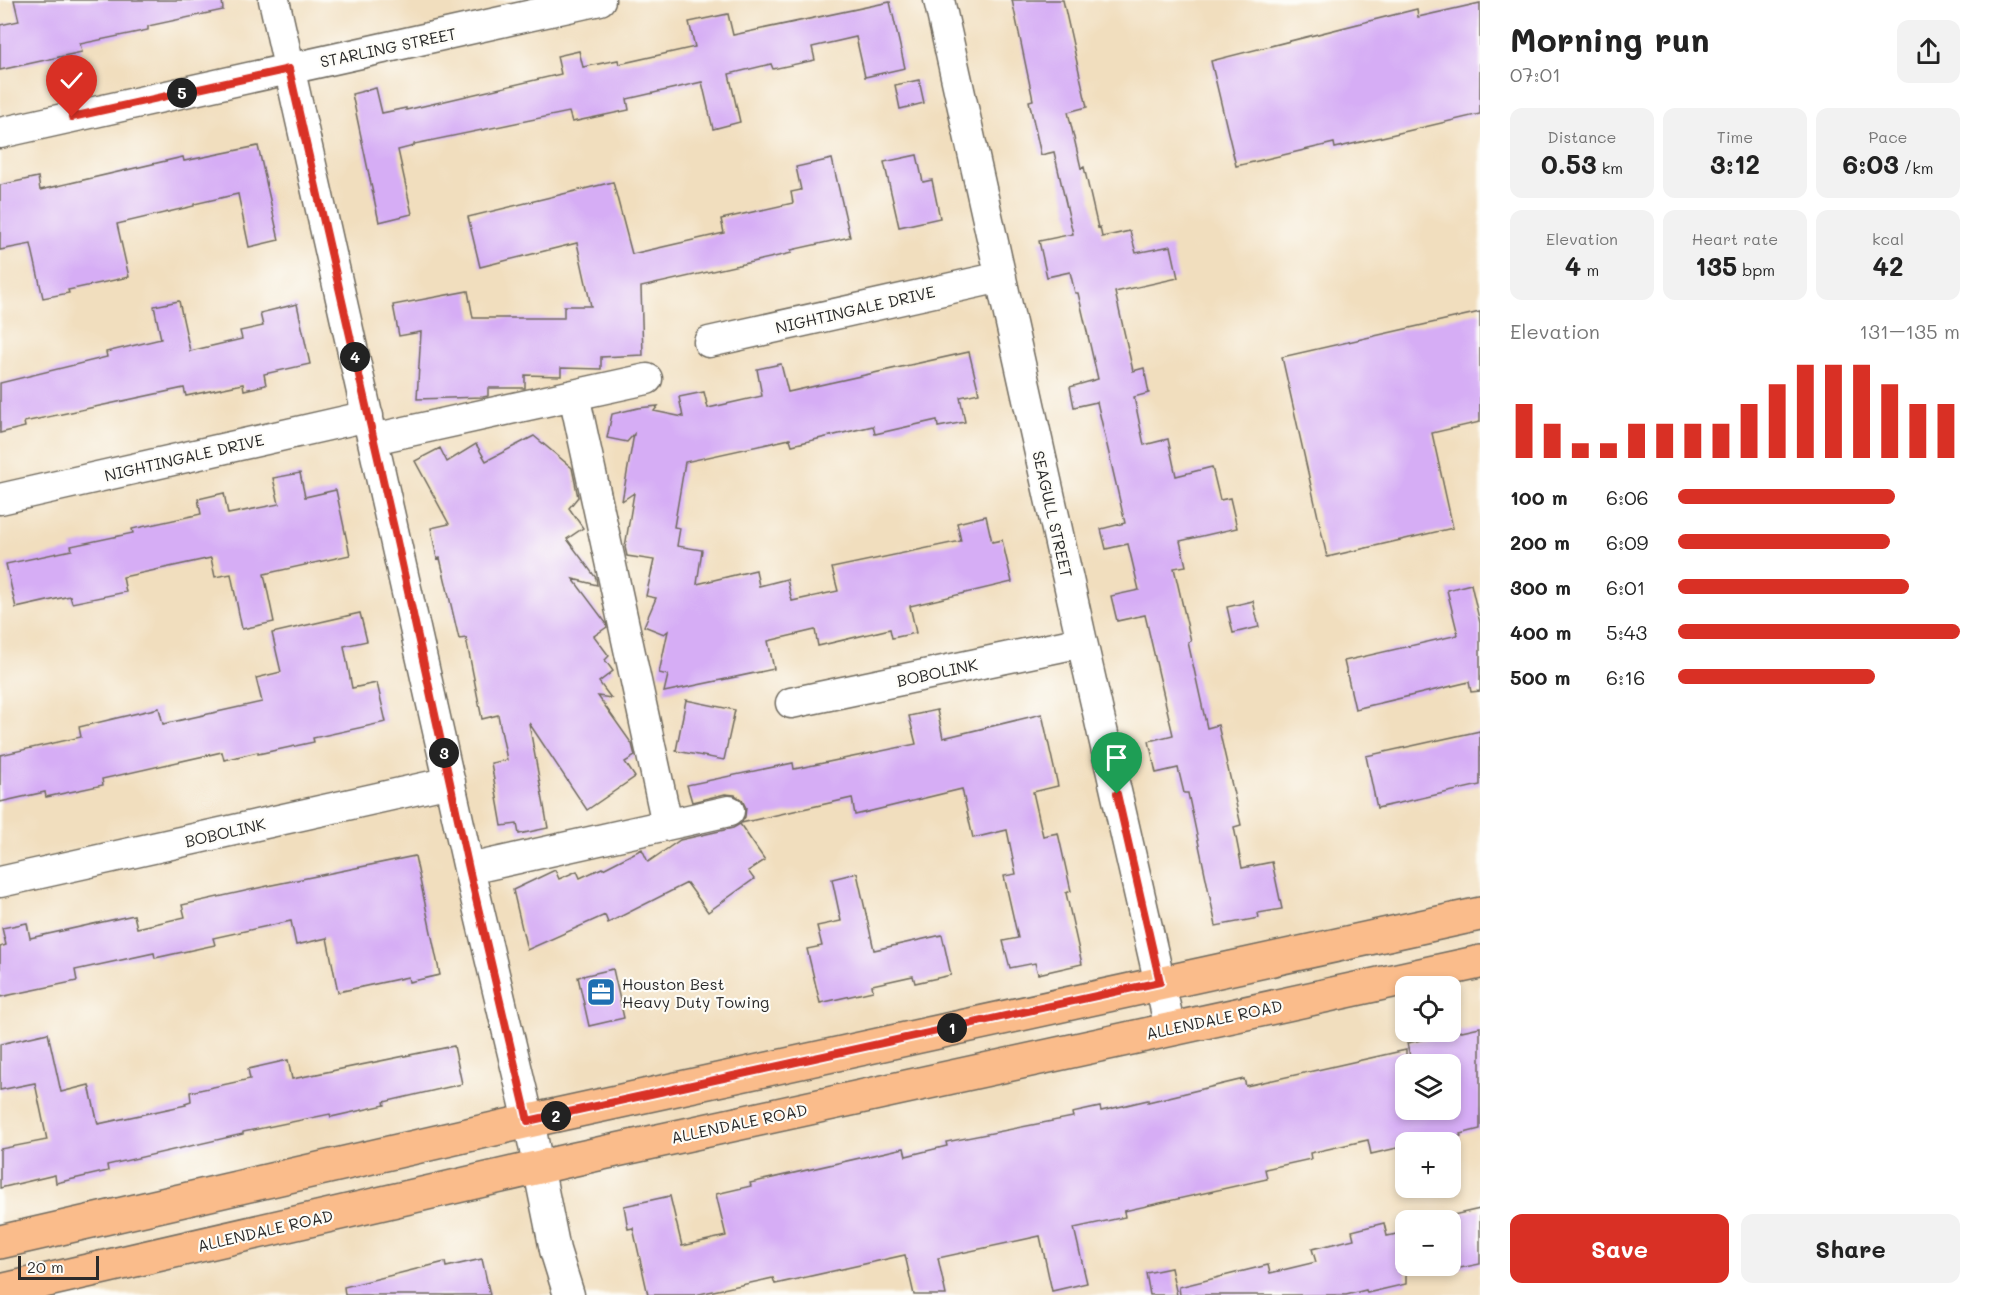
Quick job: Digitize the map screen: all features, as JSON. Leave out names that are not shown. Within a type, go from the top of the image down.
[{"type":"main road","points":[[0,1242],[528,1121],[1474,915],[1478,962]]},
{"type":"main road","name":"ALLENDALE ROAD","points":[[0,1291],[539,1167],[1478,962]]},
{"type":"main road","points":[[879,1045],[889,1091]]},
{"type":"main road","points":[[175,1202],[185,1249]]},
{"type":"street","points":[[274,0],[469,869],[539,1167],[555,1250],[569,1295]]},
{"type":"street","name":"STARLING STREET","points":[[0,133],[600,0]]},
{"type":"street","name":"SEAGULL STREET","points":[[939,0],[1170,1028]]},
{"type":"street","name":"NIGHTINGALE DRIVE","points":[[708,342],[1001,277]]},
{"type":"street","name":"NIGHTINGALE DRIVE","points":[[0,499],[371,428],[574,395],[647,379]]},
{"type":"street","points":[[574,395],[667,824]]},
{"type":"street","name":"BOBOLINK","points":[[791,703],[1082,642]]},
{"type":"street","name":"BOBOLINK","points":[[0,882],[450,782]]},
{"type":"street","points":[[469,869],[729,811]]},
{"type":"building","points":[[14,0],[222,0],[223,10],[148,26],[148,30],[80,44],[82,52],[0,70],[0,25],[19,21]]},
{"type":"building","points":[[1012,0],[1063,0],[1087,107],[1068,112],[1081,168],[1084,167],[1102,237],[1130,231],[1136,253],[1171,246],[1178,278],[1115,292],[1133,371],[1144,368],[1149,393],[1134,397],[1144,445],[1168,439],[1176,476],[1212,467],[1220,500],[1230,498],[1237,528],[1180,541],[1186,566],[1174,568],[1191,641],[1188,642],[1207,728],[1218,725],[1241,825],[1234,827],[1242,868],[1272,862],[1282,909],[1258,913],[1259,918],[1216,926],[1188,793],[1184,793],[1178,768],[1156,773],[1149,741],[1173,735],[1145,615],[1117,621],[1111,596],[1139,590],[1128,544],[1106,549],[1101,529],[1125,523],[1097,402],[1074,407],[1070,387],[1098,379],[1078,293],[1075,293],[1070,272],[1047,277],[1039,241],[1073,234],[1054,152],[1041,155],[1029,101],[1033,100]]},
{"type":"building","points":[[890,2],[905,68],[865,77],[856,37],[812,47],[815,60],[773,69],[771,64],[729,74],[740,122],[713,129],[702,82],[627,99],[629,110],[572,122],[569,112],[414,144],[414,146],[398,150],[412,214],[379,222],[352,94],[376,88],[382,113],[406,108],[406,110],[561,74],[557,56],[579,51],[583,67],[618,60],[619,64],[695,47],[689,22],[728,14],[733,35]]},
{"type":"building","points":[[1480,3],[1480,114],[1335,148],[1334,143],[1236,166],[1211,61],[1417,9],[1418,17]]},
{"type":"building","points":[[919,80],[924,103],[900,109],[895,85]]},
{"type":"building","points":[[258,146],[279,240],[249,247],[238,194],[194,204],[194,206],[117,224],[129,277],[68,290],[69,293],[43,298],[31,244],[0,250],[0,185],[38,177],[40,190],[183,157],[184,161]]},
{"type":"building","points":[[917,155],[923,182],[932,180],[940,218],[899,227],[884,162]]},
{"type":"building","points":[[832,159],[850,237],[791,250],[792,253],[641,287],[643,355],[601,357],[601,369],[561,368],[561,376],[525,375],[525,388],[488,388],[488,396],[483,397],[417,399],[421,332],[399,336],[393,305],[468,291],[473,318],[564,318],[564,306],[591,306],[577,243],[480,267],[468,217],[613,182],[632,254],[724,233],[721,219],[793,203],[791,192],[801,190],[796,167]]},
{"type":"building","points":[[179,301],[190,351],[242,339],[240,331],[263,326],[260,313],[297,304],[310,364],[264,374],[266,385],[244,390],[243,384],[186,396],[184,388],[24,422],[25,427],[0,433],[0,383],[107,357],[106,352],[161,339],[154,306]]},
{"type":"building","points":[[1480,312],[1480,422],[1432,433],[1453,528],[1327,557],[1282,357]]},
{"type":"building","points":[[969,352],[979,393],[960,397],[965,422],[938,427],[937,420],[875,434],[873,426],[792,445],[790,439],[685,462],[674,527],[680,528],[677,546],[702,550],[697,584],[756,570],[759,586],[787,579],[792,601],[838,591],[832,568],[961,541],[957,523],[986,516],[992,542],[1002,540],[1012,582],[910,606],[916,633],[892,638],[890,629],[818,646],[815,630],[768,641],[774,669],[664,692],[668,675],[659,673],[668,631],[664,634],[644,626],[656,598],[646,596],[654,560],[627,556],[625,547],[634,493],[622,501],[634,434],[627,442],[607,438],[612,414],[658,406],[654,411],[683,417],[679,397],[704,392],[708,408],[762,396],[757,369],[781,364],[788,392]]},
{"type":"building","points":[[534,436],[572,468],[578,497],[569,508],[583,528],[567,539],[596,578],[597,585],[573,579],[606,623],[607,627],[594,636],[609,656],[605,660],[613,671],[599,682],[611,698],[598,696],[632,744],[635,756],[625,762],[635,777],[587,810],[529,723],[548,828],[519,834],[517,824],[502,826],[491,763],[507,760],[498,715],[482,719],[466,638],[459,639],[440,558],[437,559],[431,528],[449,524],[415,461],[440,448],[447,462],[476,444],[486,461]]},
{"type":"building","points":[[300,473],[305,497],[336,490],[350,555],[264,574],[274,622],[242,629],[231,574],[215,577],[211,558],[123,577],[126,592],[72,603],[70,596],[16,608],[6,564],[72,550],[71,546],[133,533],[132,529],[201,514],[198,499],[224,493],[228,514],[279,504],[273,478]]},
{"type":"building","points":[[1471,584],[1480,623],[1480,691],[1471,692],[1469,682],[1355,709],[1344,661],[1458,635],[1447,590]]},
{"type":"building","points":[[1253,601],[1259,627],[1233,633],[1227,607]]},
{"type":"building","points":[[360,613],[367,641],[344,646],[352,688],[377,683],[386,722],[313,738],[314,742],[258,754],[258,752],[224,760],[222,752],[102,779],[103,785],[46,797],[45,792],[0,802],[0,755],[81,737],[79,727],[159,708],[163,724],[262,702],[256,678],[281,672],[272,633]]},
{"type":"building","points":[[686,700],[735,710],[724,760],[676,751]]},
{"type":"building","points":[[937,710],[943,738],[1042,714],[1058,786],[1033,792],[1043,836],[1058,833],[1071,891],[1066,893],[1082,964],[1038,974],[1035,963],[1010,968],[1003,941],[1018,938],[1004,876],[1016,874],[1007,830],[973,838],[962,789],[855,815],[852,798],[741,823],[745,817],[746,808],[742,800],[735,795],[725,794],[692,802],[687,785],[793,763],[794,769],[916,744],[909,716]]},
{"type":"building","points":[[1480,731],[1480,785],[1377,808],[1366,756]]},
{"type":"building","points":[[740,824],[765,860],[748,871],[754,879],[708,912],[687,883],[608,923],[605,915],[527,950],[513,890],[555,870],[559,879],[577,871],[580,878],[642,849],[648,862],[680,840],[733,828]]},
{"type":"building","points":[[415,856],[440,975],[409,982],[408,977],[338,992],[327,938],[296,945],[291,921],[213,938],[215,945],[155,958],[154,953],[75,970],[77,981],[0,997],[0,947],[6,945],[2,928],[27,923],[30,938],[134,915],[137,928],[185,917],[182,905]]},
{"type":"building","points":[[857,873],[874,950],[942,935],[951,975],[915,983],[913,976],[872,985],[873,991],[820,1003],[807,949],[822,946],[817,926],[841,921],[832,879]]},
{"type":"building","points":[[613,969],[624,1018],[589,1026],[578,977]]},
{"type":"building","points":[[1480,1027],[1480,1129],[1461,1134],[1395,1132],[1395,1149],[1371,1154],[1368,1140],[1310,1153],[1311,1159],[1265,1169],[1267,1179],[1124,1211],[1125,1217],[1074,1228],[1087,1283],[1052,1291],[1040,1236],[938,1258],[946,1295],[914,1295],[905,1255],[775,1284],[773,1278],[695,1295],[648,1295],[633,1228],[628,1229],[624,1206],[670,1196],[682,1246],[726,1236],[716,1194],[751,1186],[750,1183],[904,1148],[906,1156],[947,1146],[946,1142],[1073,1117],[1072,1113],[1100,1107],[1101,1111],[1148,1100],[1148,1102],[1244,1079],[1246,1086],[1406,1050],[1406,1054],[1395,1054],[1395,1120],[1461,1120],[1461,1054],[1410,1054],[1407,1043],[1461,1042],[1461,1031]]},
{"type":"building","points":[[48,1033],[61,1092],[89,1085],[98,1124],[186,1105],[185,1103],[191,1101],[190,1092],[250,1079],[248,1069],[288,1060],[292,1079],[454,1046],[462,1084],[384,1102],[385,1105],[243,1132],[243,1134],[107,1165],[108,1171],[56,1183],[55,1175],[0,1188],[0,1149],[47,1140],[35,1083],[0,1090],[0,1044]]},
{"type":"building","points":[[1480,1209],[1480,1264],[1461,1268],[1461,1213]]},
{"type":"building","points":[[1384,1223],[1387,1236],[1395,1234],[1395,1276],[1406,1276],[1406,1284],[1367,1293],[1366,1290],[1346,1295],[1180,1295],[1179,1287],[1268,1265],[1270,1273],[1316,1262],[1312,1249],[1354,1239],[1352,1231]]},
{"type":"building","points":[[482,1259],[490,1295],[345,1295],[344,1287],[445,1262],[446,1267]]},
{"type":"building","points":[[1171,1268],[1177,1295],[1150,1295],[1146,1273]]},
{"type":"place","name":"Houston Best Heavy Duty Towing","points":[[601,992]]},
{"type":"route","points":[[72,117],[289,69],[528,1121],[1160,982],[1117,794]]}]
